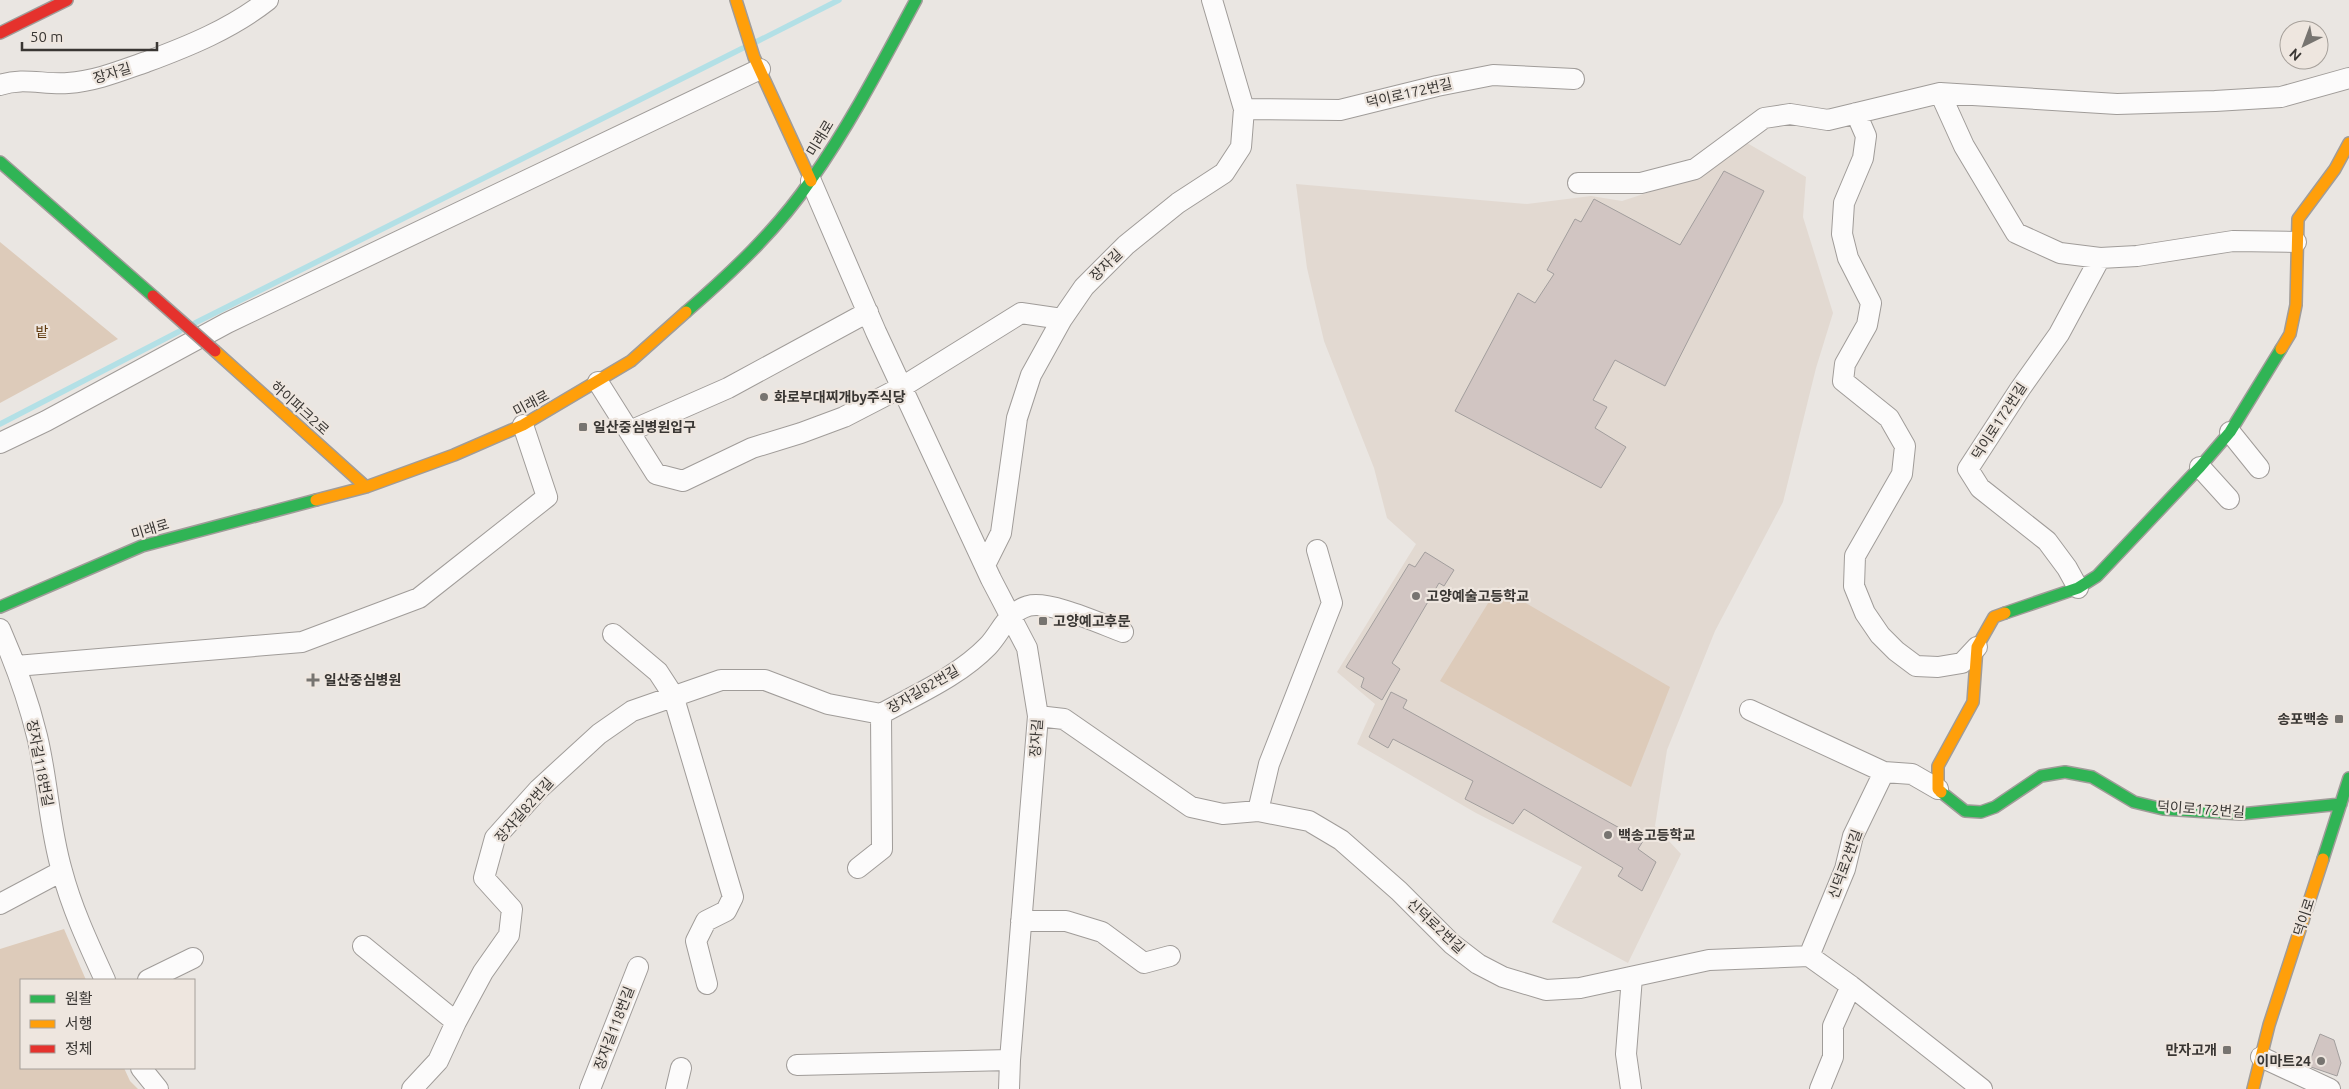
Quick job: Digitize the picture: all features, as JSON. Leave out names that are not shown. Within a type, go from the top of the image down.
[{"type":"street","points":[[0,33],[67,0]]},
{"type":"street","name":"장자길","points":[[0,85],[11,81],[67,84],[101,78],[209,37],[252,13],[268,0]]},
{"type":"street","name":"장자길","points":[[736,0],[757,63],[868,312],[1009,616],[1027,648],[1038,716],[1009,1089]]},
{"type":"street","name":"미래로","points":[[0,607],[142,546],[262,513],[366,488],[454,454],[523,425],[631,361],[706,295],[762,241],[811,181],[877,73],[916,0]]},
{"type":"street","name":"장자길","points":[[985,565],[1001,533],[1017,418],[1031,375],[1062,319],[1084,287],[1126,246],[1178,203],[1224,173],[1241,147],[1244,109],[1212,0]]},
{"type":"street","points":[[0,443],[46,421],[227,323],[757,63]]},
{"type":"street","name":"덕이로172번길","points":[[1244,109],[1340,110],[1437,86],[1493,75],[1574,79]]},
{"type":"street","points":[[1578,184],[1641,182],[1695,169],[1764,118],[1790,114],[1828,120],[1940,92],[2117,104],[2215,101],[2282,97],[2349,78]]},
{"type":"street","points":[[1940,92],[1964,146],[2016,233],[2060,253],[2100,258],[2137,256],[2233,241],[2296,242]]},
{"type":"street","points":[[1856,113],[1866,136],[1863,158],[1844,203],[1842,234],[1848,258],[1870,303],[1867,325],[1845,364],[1843,381],[1889,418],[1904,446],[1902,474],[1855,556],[1854,586],[1865,613],[1880,635],[1896,651],[1916,666],[1938,667],[1962,663],[1977,646],[1994,617],[2078,588],[2097,576],[2200,467],[2230,432],[2290,334],[2296,304],[2298,219],[2335,169],[2349,143]]},
{"type":"street","name":"하이파크2로","points":[[0,162],[215,351],[366,488]]},
{"type":"street","name":"덕이로172번길","points":[[2078,588],[2067,568],[2047,541],[1980,488],[1968,469],[2020,389],[2059,334],[2100,258]]},
{"type":"street","points":[[630,431],[728,388],[868,312]]},
{"type":"street","points":[[598,382],[656,474],[683,481],[752,448],[802,433],[844,417],[902,387],[1021,313],[1062,319]]},
{"type":"street","points":[[16,666],[302,642],[419,598],[547,497],[523,425]]},
{"type":"street","points":[[2230,432],[2259,468]]},
{"type":"street","points":[[2200,467],[2229,499]]},
{"type":"street","points":[[1258,811],[1269,764],[1332,603],[1317,550]]},
{"type":"street","points":[[1009,616],[1028,606],[1055,607],[1123,632]]},
{"type":"street","name":"장자길82번길","points":[[412,1089],[438,1061],[456,1022],[484,972],[509,935],[512,909],[484,878],[495,838],[538,789],[599,734],[632,711],[673,695],[721,680],[765,680],[828,704],[881,714],[959,669],[988,646],[1009,616]]},
{"type":"street","name":"장자길118번길","points":[[0,628],[16,666],[37,737],[62,871],[83,932],[105,979]]},
{"type":"street","points":[[613,634],[658,672],[673,695],[733,897],[726,911],[706,921],[696,941],[707,984]]},
{"type":"street","points":[[1938,789],[1938,766],[1973,702],[1977,646]]},
{"type":"street","name":"덕이로172번길","points":[[1750,710],[1884,772],[1912,774],[1938,789],[1965,810],[1981,812],[1995,806],[2041,776],[2066,772],[2092,777],[2134,802],[2163,809],[2241,814],[2341,804]]},
{"type":"street","points":[[858,868],[882,849],[881,714]]},
{"type":"street","name":"신덕로2번길","points":[[1038,716],[1064,719],[1191,807],[1224,814],[1258,811],[1309,821],[1341,840],[1399,891],[1452,944],[1478,964],[1503,977],[1546,990],[1580,988],[1709,960],[1809,956],[1845,869],[1853,836],[1884,772]]},
{"type":"street","name":"덕이로","points":[[2253,1089],[2268,1025],[2349,778]]},
{"type":"street","points":[[0,904],[62,871]]},
{"type":"street","points":[[1021,921],[1066,921],[1102,932],[1144,963],[1170,956]]},
{"type":"street","points":[[363,946],[456,1022]]},
{"type":"street","points":[[1809,956],[1851,986],[1982,1089]]},
{"type":"street","points":[[150,979],[193,958]]},
{"type":"street","name":"장자길118번길","points":[[590,1089],[638,966]]},
{"type":"street","points":[[1631,1089],[1626,1054],[1632,977]]},
{"type":"street","points":[[1820,1089],[1833,1057],[1833,1026],[1851,986]]},
{"type":"street","points":[[2261,1057],[2330,1089]]},
{"type":"street","points":[[797,1065],[1010,1060]]},
{"type":"street","points":[[676,1089],[682,1068]]},
{"type":"street","points":[[142,1069],[158,1089]]},
{"type":"shaded area","points":[[1747,143],[1806,177],[1803,217],[1833,313],[1816,368],[1783,502],[1715,631],[1667,750],[1655,826],[1681,854],[1628,963],[1552,922],[1582,867],[1476,813],[1357,744],[1375,704],[1337,672],[1416,544],[1387,518],[1374,468],[1324,341],[1307,268],[1296,184],[1527,204],[1591,196],[1622,201],[1702,175]]},
{"type":"green space","name":"밭","points":[[0,242],[118,339],[0,403]]},
{"type":"green space","points":[[1498,587],[1670,687],[1631,787],[1440,681]]},
{"type":"green space","points":[[64,929],[86,979],[20,979],[20,1069],[124,1069],[130,1081],[138,1089],[0,1089],[0,949]]},
{"type":"building","points":[[1724,171],[1764,191],[1665,386],[1615,360],[1593,400],[1607,407],[1595,428],[1626,447],[1601,488],[1455,411],[1518,293],[1535,303],[1554,274],[1547,270],[1575,219],[1581,222],[1594,199],[1680,245]]},
{"type":"building","points":[[1425,552],[1454,570],[1444,586],[1439,583],[1392,663],[1400,669],[1382,700],[1361,687],[1364,678],[1346,667],[1409,564],[1415,567]]},
{"type":"building","points":[[1391,692],[1407,700],[1403,708],[1643,841],[1638,849],[1656,862],[1642,891],[1618,876],[1623,868],[1524,809],[1513,824],[1465,799],[1473,781],[1393,739],[1388,748],[1369,737]]},
{"type":"building","points":[[2320,1034],[2334,1040],[2341,1063],[2337,1076],[2308,1066]]},
{"type":"waterway","points":[[756,42],[839,0]]},
{"type":"waterway","points":[[195,323],[743,48]]},
{"type":"waterway","points":[[0,424],[180,331]]},
{"type":"traffic: fast","points":[[686,312],[753,250],[798,198],[826,158],[853,114],[916,0]]},
{"type":"traffic: fast","points":[[0,162],[153,296]]},
{"type":"traffic: fast","points":[[2005,613],[2078,588],[2097,576],[2200,467],[2230,432],[2281,349]]},
{"type":"traffic: fast","points":[[0,607],[142,546],[316,500]]},
{"type":"traffic: fast","points":[[1941,792],[1965,811],[1981,812],[1995,807],[2041,776],[2065,772],[2092,777],[2134,802],[2163,809],[2241,814],[2341,804]]},
{"type":"traffic: fast","points":[[2323,859],[2349,778]]},
{"type":"traffic: slow","points":[[736,0],[754,57],[811,181]]},
{"type":"traffic: slow","points":[[2281,349],[2290,334],[2296,305],[2298,219],[2335,169],[2349,143]]},
{"type":"traffic: slow","points":[[316,500],[366,487],[454,455],[523,425],[631,361],[686,312]]},
{"type":"traffic: slow","points":[[215,351],[366,487]]},
{"type":"traffic: slow","points":[[1941,792],[1938,789],[1938,766],[1973,702],[1977,647],[1994,617],[2005,613]]},
{"type":"traffic: slow","points":[[2253,1089],[2269,1025],[2323,859]]},
{"type":"traffic: jam","points":[[0,33],[67,0]]},
{"type":"traffic: jam","points":[[153,296],[215,351]]},
{"type":"place","name":"화로부대찌개by주식당","points":[[764,397]]},
{"type":"place","name":"일산중심병원입구","points":[[583,427]]},
{"type":"place","name":"고양예술고등학교","points":[[1416,596]]},
{"type":"place","name":"고양예고후문","points":[[1043,621]]},
{"type":"place","name":"일산중심병원","points":[[313,680]]},
{"type":"place","name":"송포백송","points":[[2339,719]]},
{"type":"place","name":"백송고등학교","points":[[1608,835]]},
{"type":"place","name":"만자고개","points":[[2227,1050]]},
{"type":"place","name":"이마트24","points":[[2321,1061]]}]
